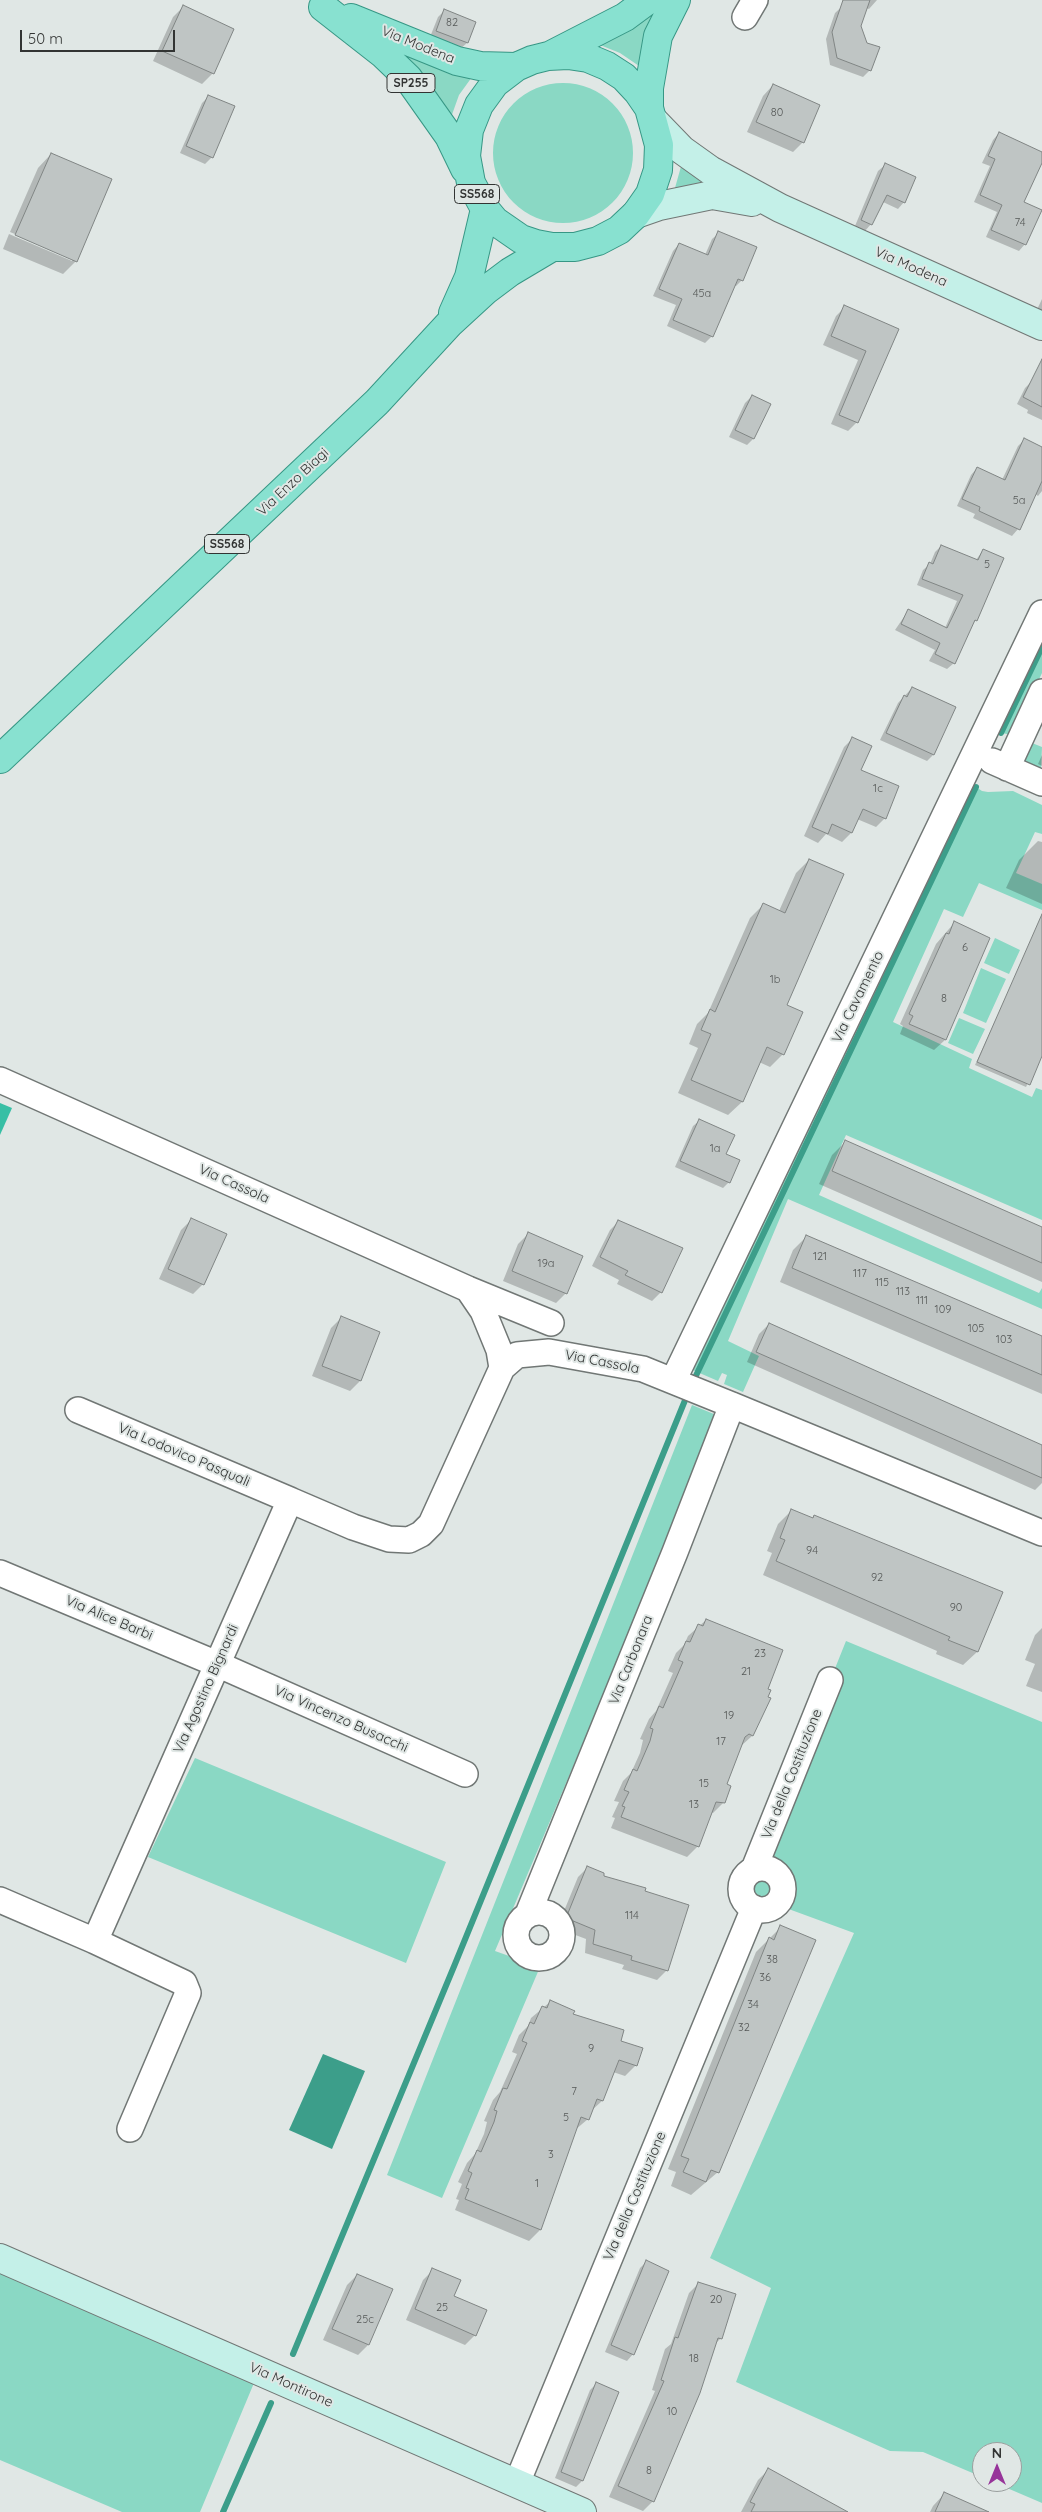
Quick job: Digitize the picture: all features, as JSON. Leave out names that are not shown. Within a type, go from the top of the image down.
[{"type":"main road","name":"SS568","points":[[548,56],[625,17],[648,0]]},
{"type":"main road","name":"SS568","points":[[652,115],[648,88],[658,36],[676,0]]},
{"type":"main road","name":"Via Modena","points":[[315,3],[457,61],[480,66],[516,67]]},
{"type":"main road","name":"Via Modena","points":[[315,3],[384,54],[420,93],[450,136],[471,183],[485,208],[495,221],[514,235],[536,244],[552,247],[575,247],[598,241],[619,230],[636,214],[650,194],[658,170],[659,145],[652,115],[638,92],[624,77],[607,66],[588,58],[568,55],[548,56],[516,67],[495,83],[478,105],[469,130],[466,156],[471,183]]},
{"type":"main road","name":"Via Enzo Biagi","points":[[449,324],[469,277],[485,208]]},
{"type":"main road","name":"Via Enzo Biagi","points":[[0,759],[377,402],[449,324],[486,290],[510,272],[552,247]]},
{"type":"street","name":"Via Modena","points":[[652,115],[682,150],[710,170],[780,208],[1042,326]]},
{"type":"street","name":"Via Modena","points":[[636,214],[659,206],[712,195],[780,208]]},
{"type":"street","name":"Via Cavamento","points":[[673,1381],[1042,613]]},
{"type":"street","points":[[1007,768],[1042,692]]},
{"type":"street","points":[[975,753],[1042,783]]},
{"type":"street","name":"Via Cassola","points":[[0,1080],[468,1289],[551,1323]]},
{"type":"street","points":[[290,1500],[353,1527],[389,1539],[409,1540],[421,1534],[431,1524],[502,1368],[499,1350],[483,1311],[468,1289]]},
{"type":"street","name":"Via Cassola","points":[[502,1368],[517,1355],[549,1352],[643,1369],[673,1381]]},
{"type":"street","points":[[673,1381],[1042,1532]]},
{"type":"street","name":"Via Carbonara","points":[[528,1914],[675,1552],[732,1405]]},
{"type":"street","name":"Via Lodovico Pasquali","points":[[78,1410],[290,1500]]},
{"type":"street","name":"Via Agostino Bignardi","points":[[94,1941],[290,1500]]},
{"type":"street","name":"Via Alice Barbi","points":[[0,1573],[217,1664]]},
{"type":"street","name":"Via Vincenzo Busacchi","points":[[217,1664],[465,1774]]},
{"type":"street","name":"Via della Costituzione","points":[[517,2483],[754,1908],[742,1896],[741,1888],[747,1873],[754,1869],[830,1680]]},
{"type":"street","points":[[754,1869],[768,1868],[774,1871],[779,1876],[783,1889],[779,1902],[773,1906],[767,1909],[754,1908]]},
{"type":"street","points":[[0,1900],[184,1983],[188,1993],[130,2129]]},
{"type":"street","name":"Via Montirone","points":[[0,2258],[582,2512]]},
{"type":"shaded area","points":[[660,0],[642,68],[620,53],[595,43]]},
{"type":"shaded area","points":[[382,39],[472,77],[459,95],[449,123]]},
{"type":"shaded area","points":[[563,83],[577,84],[590,88],[613,103],[628,126],[632,139],[632,167],[628,180],[613,203],[590,218],[577,222],[563,223],[549,222],[536,218],[513,203],[498,180],[494,167],[493,153],[494,139],[498,126],[513,103],[536,88],[549,84]]},
{"type":"shaded area","points":[[682,163],[718,183],[673,195]]},
{"type":"shaded area","points":[[1042,627],[1042,673],[1013,735],[1001,733],[993,728]]},
{"type":"shaded area","points":[[1027,741],[1042,747],[1041,769],[1019,759]]},
{"type":"shaded area","points":[[970,787],[976,787],[988,792],[1013,791],[1042,805],[1042,834],[1035,832],[1016,873],[1042,884],[1042,910],[979,883],[963,917],[944,909],[893,1022],[972,1059],[969,1068],[1032,1097],[1036,1088],[1042,1090],[1042,1220],[846,1135],[819,1195],[1039,1293],[1042,1288],[1042,1309],[788,1199],[728,1341],[759,1356],[743,1392],[724,1384],[727,1375],[722,1373],[718,1381],[688,1368]]},
{"type":"shaded area","points":[[995,938],[1020,950],[1009,974],[984,963]]},
{"type":"shaded area","points":[[981,968],[1006,979],[986,1023],[963,1013]]},
{"type":"shaded area","points":[[959,1018],[985,1029],[973,1054],[948,1043]]},
{"type":"shaded area","points":[[0,1103],[12,1108],[0,1135]]},
{"type":"shaded area","points":[[692,1405],[721,1417],[495,1951],[540,1967],[442,2198],[387,2175]]},
{"type":"shaded area","points":[[846,1641],[1042,1722],[1042,2503],[1016,2492],[1022,2492],[1022,2442],[972,2442],[972,2473],[923,2452],[890,2451],[736,2382],[771,2288],[710,2258],[854,1933],[745,1893]]},
{"type":"shaded area","points":[[195,1758],[446,1862],[406,1963],[148,1857]]},
{"type":"shaded area","points":[[323,2054],[365,2071],[332,2149],[289,2130]]},
{"type":"shaded area","points":[[0,2258],[259,2371],[200,2512],[122,2512],[0,2460]]},
{"type":"building","points":[[843,0],[870,0],[861,26],[867,43],[880,47],[871,71],[837,58],[832,32]]},
{"type":"building","points":[[183,5],[234,29],[214,74],[162,51]]},
{"type":"building","points":[[444,9],[476,22],[468,43],[436,31]]},
{"type":"building","points":[[773,84],[820,105],[804,143],[756,122]]},
{"type":"building","points":[[208,95],[235,106],[213,158],[186,146]]},
{"type":"building","points":[[999,132],[1042,152],[1042,163],[1024,202],[1042,210],[1026,245],[991,230],[1002,205],[980,195],[995,159],[988,156]]},
{"type":"building","points":[[51,153],[112,179],[77,262],[15,235]]},
{"type":"building","points":[[885,163],[916,177],[905,203],[887,195],[872,225],[861,220]]},
{"type":"building","points":[[718,231],[757,247],[743,281],[738,279],[713,337],[673,320],[682,299],[659,289],[679,243],[708,255]]},
{"type":"building","points":[[844,305],[899,329],[858,423],[839,415],[866,351],[831,336]]},
{"type":"building","points":[[1042,359],[1042,407],[1023,397]]},
{"type":"building","points":[[752,395],[771,404],[754,439],[735,430]]},
{"type":"building","points":[[1024,438],[1042,447],[1042,481],[1020,530],[979,511],[980,507],[962,499],[977,467],[1005,480]]},
{"type":"building","points":[[941,545],[978,560],[983,549],[1004,558],[977,621],[975,620],[955,664],[935,654],[940,643],[901,624],[908,609],[947,628],[963,595],[922,579],[929,562],[933,564]]},
{"type":"building","points":[[912,687],[956,707],[934,755],[886,733],[904,695],[907,697]]},
{"type":"building","points":[[852,737],[872,746],[861,770],[899,786],[886,819],[863,809],[852,833],[832,824],[828,834],[812,827]]},
{"type":"building","points":[[809,859],[844,874],[787,1005],[803,1012],[784,1055],[767,1047],[743,1102],[691,1080],[711,1034],[701,1030],[710,1009],[715,1012],[763,903],[785,913]]},
{"type":"building","points":[[1042,914],[1042,1056],[1030,1085],[977,1062]]},
{"type":"building","points":[[954,921],[990,938],[946,1040],[909,1024],[913,1016],[909,1014],[946,933],[949,934]]},
{"type":"building","points":[[699,1119],[735,1135],[726,1154],[740,1160],[730,1183],[680,1161]]},
{"type":"building","points":[[845,1140],[1042,1227],[1042,1263],[832,1171]]},
{"type":"building","points":[[191,1218],[227,1234],[204,1285],[168,1269]]},
{"type":"building","points":[[618,1220],[683,1248],[662,1293],[625,1275],[628,1271],[600,1257]]},
{"type":"building","points":[[528,1232],[583,1256],[567,1294],[512,1271]]},
{"type":"building","points":[[806,1235],[1042,1336],[1042,1375],[792,1268]]},
{"type":"building","points":[[341,1316],[380,1332],[361,1381],[322,1366]]},
{"type":"building","points":[[769,1323],[1042,1445],[1042,1478],[756,1352]]},
{"type":"building","points":[[791,1509],[813,1518],[814,1515],[1003,1592],[978,1652],[948,1640],[950,1637],[776,1561],[785,1540],[780,1538]]},
{"type":"building","points":[[706,1619],[783,1650],[768,1689],[771,1690],[768,1697],[771,1698],[753,1736],[749,1734],[745,1737],[727,1784],[731,1786],[725,1803],[716,1802],[699,1847],[621,1817],[625,1807],[622,1806],[629,1792],[624,1790],[633,1769],[637,1771],[650,1741],[653,1729],[650,1728],[659,1706],[663,1708],[683,1662],[678,1660],[686,1641],[690,1642],[698,1624],[703,1626]]},
{"type":"building","points":[[587,1866],[604,1873],[604,1876],[646,1888],[645,1891],[689,1905],[668,1971],[631,1960],[632,1956],[593,1944],[595,1930],[566,1918]]},
{"type":"building","points":[[780,1925],[816,1940],[719,2173],[711,2170],[706,2182],[683,2172],[689,2159],[681,2156],[769,1937],[774,1940]]},
{"type":"building","points":[[550,2000],[575,2011],[573,2014],[624,2030],[621,2041],[643,2048],[637,2066],[619,2060],[603,2101],[597,2099],[589,2120],[581,2117],[541,2230],[465,2199],[469,2189],[466,2188],[472,2173],[468,2171],[477,2150],[481,2152],[494,2122],[497,2111],[494,2110],[503,2088],[507,2089],[527,2043],[522,2041],[530,2022],[534,2024],[542,2006],[547,2008]]},
{"type":"building","points":[[646,2260],[669,2271],[634,2355],[611,2345]]},
{"type":"building","points":[[432,2268],[461,2280],[454,2296],[487,2310],[476,2336],[415,2309]]},
{"type":"building","points":[[357,2274],[393,2289],[369,2345],[332,2329]]},
{"type":"building","points":[[698,2282],[736,2294],[722,2339],[718,2338],[700,2393],[654,2502],[618,2486],[664,2381],[661,2380],[675,2337],[678,2338]]},
{"type":"building","points":[[596,2382],[619,2392],[583,2481],[561,2472]]},
{"type":"building","points":[[768,2468],[848,2512],[751,2512],[755,2504],[750,2502]]},
{"type":"building","points":[[944,2492],[989,2512],[935,2512]]},
{"type":"waterway","points":[[1001,733],[1042,647]]},
{"type":"waterway","points":[[692,1384],[976,787]]},
{"type":"waterway","points":[[293,2354],[455,1964],[688,1393]]},
{"type":"waterway","points":[[223,2512],[271,2403]]}]
